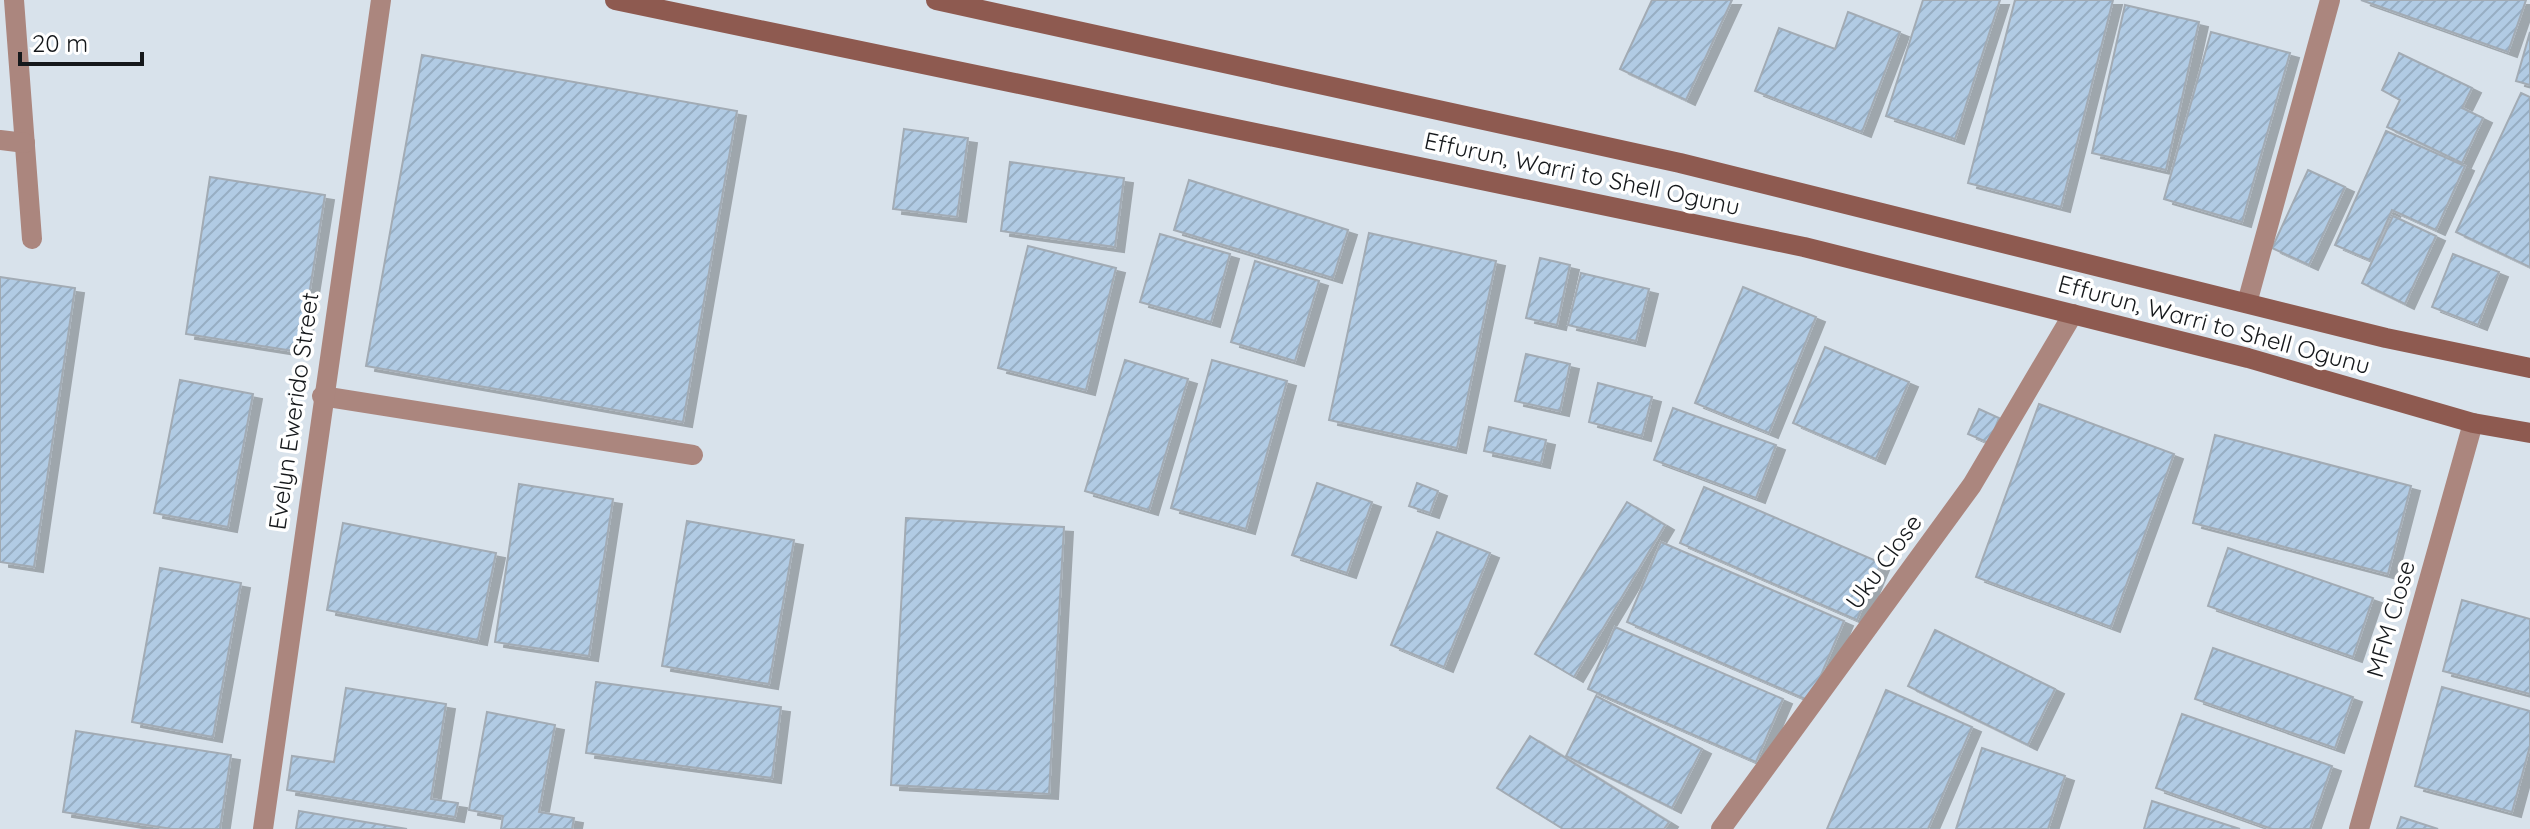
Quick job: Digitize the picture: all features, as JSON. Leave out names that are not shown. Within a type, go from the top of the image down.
[{"type":"main road","name":"Effurun, Warri to Shell Ogunu","points":[[615,0],[1804,247],[2248,358],[2473,423],[2530,433]]},
{"type":"main road","name":"Effurun, Warri to Shell Ogunu","points":[[936,0],[1680,163],[2247,303],[2530,368]]},
{"type":"street","points":[[14,0],[8,34],[25,143],[32,239]]},
{"type":"street","name":"Evelyn Ewerido Street","points":[[263,829],[322,396],[381,0]]},
{"type":"street","points":[[2247,303],[2330,0]]},
{"type":"street","points":[[0,140],[25,143]]},
{"type":"street","name":"Uku Close","points":[[1721,829],[1972,485],[2073,314]]},
{"type":"street","points":[[322,396],[693,455]]},
{"type":"street","name":"MFM Close","points":[[2359,829],[2473,423]]},
{"type":"building","points":[[1652,0],[1732,0],[1686,100],[1620,69]]},
{"type":"building","points":[[1923,0],[2000,0],[1955,139],[1886,116]]},
{"type":"building","points":[[2015,0],[2113,0],[2061,207],[1968,183]]},
{"type":"building","points":[[2361,0],[2526,0],[2508,52]]},
{"type":"building","points":[[2125,5],[2199,22],[2166,170],[2092,153]]},
{"type":"building","points":[[1848,12],[1900,32],[1862,132],[1755,91],[1779,28],[1835,49]]},
{"type":"building","points":[[2211,32],[2290,53],[2242,222],[2164,199]]},
{"type":"building","points":[[2530,32],[2530,85],[2516,81]]},
{"type":"building","points":[[2399,53],[2472,88],[2462,108],[2483,118],[2462,163],[2387,127],[2400,100],[2382,90]]},
{"type":"building","points":[[422,55],[737,111],[683,422],[366,366]]},
{"type":"building","points":[[2521,93],[2530,97],[2530,267],[2456,232]]},
{"type":"building","points":[[904,129],[968,138],[957,217],[893,209]]},
{"type":"building","points":[[2386,131],[2465,166],[2436,230],[2392,210],[2370,260],[2335,245]]},
{"type":"building","points":[[1010,162],[1124,178],[1115,247],[1001,231]]},
{"type":"building","points":[[2308,170],[2345,187],[2309,265],[2272,248]]},
{"type":"building","points":[[210,177],[325,195],[300,352],[186,334]]},
{"type":"building","points":[[1189,180],[1348,230],[1333,278],[1174,230]]},
{"type":"building","points":[[2393,216],[2436,236],[2405,304],[2362,283]]},
{"type":"building","points":[[1369,233],[1496,261],[1457,448],[1329,420]]},
{"type":"building","points":[[1160,234],[1230,254],[1211,322],[1140,302]]},
{"type":"building","points":[[1028,246],[1116,268],[1086,390],[998,368]]},
{"type":"building","points":[[2453,254],[2499,272],[2478,325],[2432,307]]},
{"type":"building","points":[[1540,258],[1570,265],[1557,325],[1526,318]]},
{"type":"building","points":[[1255,261],[1319,281],[1295,361],[1231,342]]},
{"type":"building","points":[[1581,273],[1649,289],[1636,341],[1568,325]]},
{"type":"building","points":[[0,277],[75,288],[34,567],[0,562]]},
{"type":"building","points":[[1743,287],[1816,317],[1769,433],[1695,403]]},
{"type":"building","points":[[1825,347],[1909,382],[1876,459],[1793,423]]},
{"type":"building","points":[[1526,354],[1570,364],[1560,411],[1515,401]]},
{"type":"building","points":[[1125,360],[1188,379],[1149,510],[1085,491]]},
{"type":"building","points":[[1212,360],[1287,381],[1246,529],[1171,508]]},
{"type":"building","points":[[180,380],[253,394],[228,527],[154,513]]},
{"type":"building","points":[[1598,383],[1652,397],[1642,436],[1589,422]]},
{"type":"building","points":[[2039,404],[2174,454],[2111,627],[1976,577]]},
{"type":"building","points":[[1673,408],[1776,445],[1756,498],[1654,460]]},
{"type":"building","points":[[1979,409],[1999,418],[1989,443],[1968,434]]},
{"type":"building","points":[[1489,427],[1546,440],[1541,463],[1484,451]]},
{"type":"building","points":[[2215,435],[2411,486],[2388,574],[2193,523]]},
{"type":"building","points":[[1317,483],[1372,502],[1347,573],[1292,555]]},
{"type":"building","points":[[1417,483],[1438,491],[1430,513],[1409,506]]},
{"type":"building","points":[[519,484],[613,499],[589,656],[495,642]]},
{"type":"building","points":[[1704,487],[1881,563],[1857,620],[1680,543]]},
{"type":"building","points":[[1627,502],[1665,525],[1574,677],[1535,654]]},
{"type":"building","points":[[906,518],[1064,527],[1049,794],[891,785]]},
{"type":"building","points":[[687,521],[794,540],[769,684],[662,666]]},
{"type":"building","points":[[343,523],[496,553],[478,640],[327,610]]},
{"type":"building","points":[[1437,532],[1490,553],[1444,667],[1391,645]]},
{"type":"building","points":[[1661,542],[1844,621],[1810,701],[1627,622]]},
{"type":"building","points":[[2228,548],[2373,598],[2353,657],[2208,606]]},
{"type":"building","points":[[160,568],[241,583],[213,737],[132,722]]},
{"type":"building","points":[[2462,600],[2530,619],[2530,694],[2443,671]]},
{"type":"building","points":[[1615,627],[1783,699],[1756,762],[1588,689]]},
{"type":"building","points":[[1935,630],[2055,689],[2028,745],[1908,686]]},
{"type":"building","points":[[2213,648],[2353,697],[2335,748],[2195,699]]},
{"type":"building","points":[[596,682],[781,707],[772,778],[586,753]]},
{"type":"building","points":[[2442,687],[2530,711],[2530,746],[2512,812],[2415,786]]},
{"type":"building","points":[[346,688],[446,704],[431,799],[458,803],[455,817],[287,790],[292,756],[334,762]]},
{"type":"building","points":[[1886,690],[1972,727],[1928,829],[1827,829]]},
{"type":"building","points":[[1596,696],[1702,749],[1672,808],[1566,756]]},
{"type":"building","points":[[487,712],[555,725],[539,812],[574,818],[572,829],[501,829],[503,816],[469,810]]},
{"type":"building","points":[[2182,714],[2332,766],[2310,829],[2272,829],[2156,788]]},
{"type":"building","points":[[76,731],[231,755],[220,829],[172,829],[63,812]]},
{"type":"building","points":[[1530,736],[1669,822],[1664,829],[1563,829],[1497,788]]},
{"type":"building","points":[[1982,748],[2065,776],[2048,829],[1956,829]]},
{"type":"building","points":[[2152,801],[2240,829],[2144,829]]},
{"type":"building","points":[[299,811],[407,829],[296,829]]},
{"type":"building","points":[[2401,817],[2438,829],[2397,829]]}]
